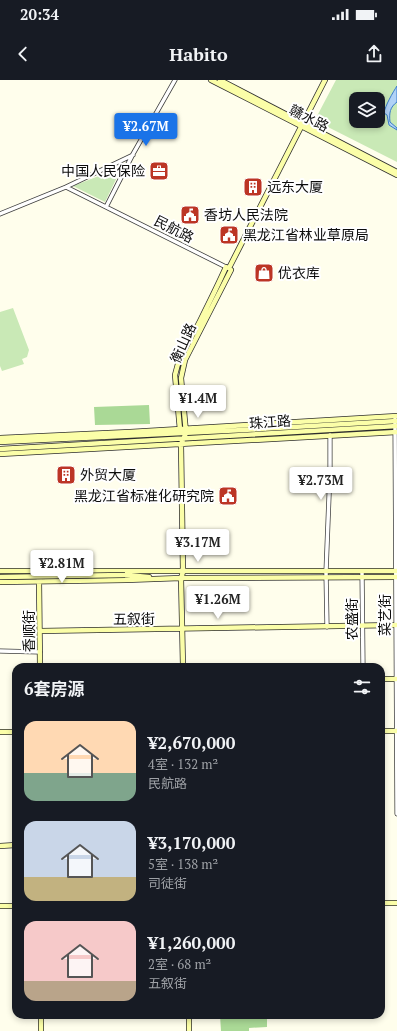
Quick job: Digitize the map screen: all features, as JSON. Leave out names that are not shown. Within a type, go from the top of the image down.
[{"type":"main road","name":"赣水路","points":[[211,80],[397,172]]},
{"type":"main road","name":"赣水路","points":[[220,80],[228,82],[302,125],[397,175]]},
{"type":"main road","name":"衡山路","points":[[186,430],[182,378],[183,364],[229,268],[325,80]]},
{"type":"main road","name":"衡山路","points":[[183,439],[180,431],[176,375],[177,367],[179,360],[229,268]]},
{"type":"main road","name":"珠江路","points":[[0,442],[396,416]]},
{"type":"main road","name":"珠江路","points":[[186,430],[396,424]]},
{"type":"main road","name":"珠江路","points":[[0,449],[330,430],[396,424]]},
{"type":"main road","points":[[183,663],[181,444],[186,430]]},
{"type":"main road","name":"珠江路","points":[[0,438],[180,431]]},
{"type":"main road","name":"珠江路","points":[[0,454],[396,432]]},
{"type":"main road","points":[[0,571],[39,570],[396,574]]},
{"type":"main road","name":"香顺街","points":[[39,570],[40,663]]},
{"type":"main road","points":[[0,582],[326,574]]},
{"type":"main road","points":[[0,576],[125,575],[174,578]]},
{"type":"main road","name":"五叙街","points":[[40,631],[327,627],[362,626],[396,622]]},
{"type":"main road","points":[[385,679],[396,679]]},
{"type":"main road","points":[[385,731],[397,731]]},
{"type":"main road","points":[[0,732],[12,732]]},
{"type":"main road","points":[[0,846],[12,845]]},
{"type":"main road","points":[[385,903],[397,903]]},
{"type":"main road","points":[[0,906],[12,906]]},
{"type":"main road","points":[[41,1019],[41,1031]]},
{"type":"main road","points":[[189,1019],[189,1031]]},
{"type":"street","points":[[106,207],[133,154],[175,80]]},
{"type":"street","points":[[0,214],[66,187],[133,154]]},
{"type":"street","name":"民航路","points":[[66,187],[229,268]]},
{"type":"street","name":"菜艺街","points":[[396,416],[397,814]]},
{"type":"street","points":[[327,627],[326,574],[330,430]]},
{"type":"street","name":"农盛街","points":[[362,574],[363,663]]},
{"type":"street","points":[[0,651],[40,652]]},
{"type":"green space","points":[[336,80],[397,80],[397,162],[318,122],[317,116]]},
{"type":"green space","points":[[122,167],[105,202],[73,186]]},
{"type":"green space","points":[[13,308],[29,350],[27,357],[22,359],[24,364],[2,371],[0,366],[0,312]]},
{"type":"green space","points":[[149,405],[150,424],[95,425],[94,407]]},
{"type":"green space","points":[[220,1019],[267,1019],[267,1027],[249,1028],[249,1031],[221,1031]]},
{"type":"water","points":[[397,86],[397,102],[390,110],[390,122],[397,128],[397,130],[389,125],[387,115],[385,114],[387,103]]},
{"type":"place","name":"中国人民保险","points":[[159,171]]},
{"type":"place","name":"远东大厦","points":[[253,187]]},
{"type":"place","name":"香坊人民法院","points":[[190,215]]},
{"type":"place","name":"黑龙江省林业草原局","points":[[229,235]]},
{"type":"place","name":"优衣库","points":[[264,273]]},
{"type":"place","name":"外贸大厦","points":[[66,475]]},
{"type":"place","name":"黑龙江省标准化研究院","points":[[228,496]]}]
